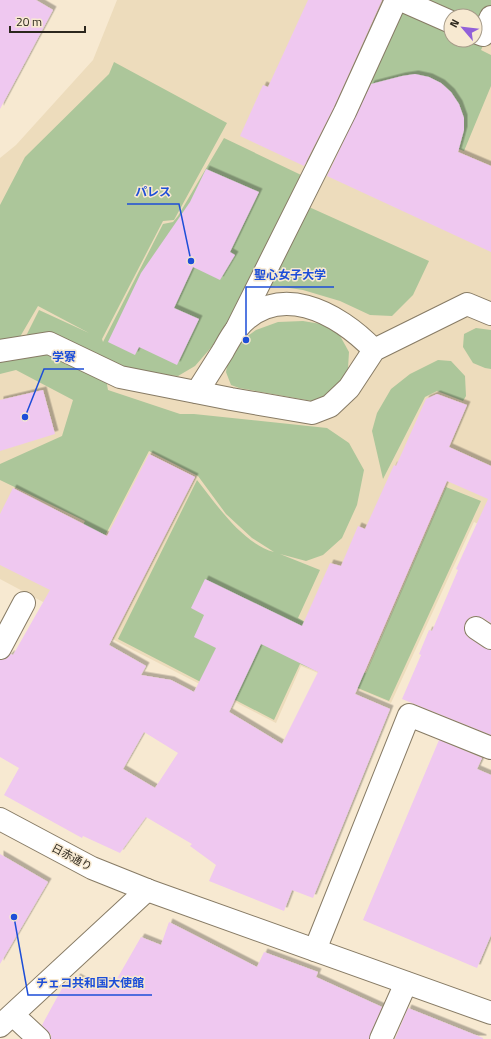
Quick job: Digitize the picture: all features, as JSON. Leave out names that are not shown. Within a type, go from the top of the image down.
[{"type":"street","points":[[197,392],[236,330],[345,112],[396,0]]},
{"type":"street","points":[[401,0],[443,18]]},
{"type":"street","points":[[483,35],[491,17]]},
{"type":"street","points":[[236,330],[255,312],[279,304],[307,306],[336,318],[364,340],[374,350]]},
{"type":"street","points":[[0,352],[49,343],[120,376],[231,399],[312,413],[330,406],[349,388],[374,350],[468,304],[491,314]]},
{"type":"street","points":[[0,648],[24,603]]},
{"type":"street","points":[[315,950],[409,715],[491,748]]},
{"type":"street","name":"日赤通り","points":[[0,819],[92,868],[148,890],[491,1013]]},
{"type":"street","points":[[39,1039],[6,1021],[148,890]]},
{"type":"street","points":[[381,1039],[406,983]]},
{"type":"shaded area","points":[[117,0],[491,0],[491,530],[474,522],[391,703],[301,666],[276,723],[133,650],[0,579],[0,158],[16,145],[93,60]]},
{"type":"green space","points":[[406,0],[491,0],[491,28],[483,46],[483,8],[443,8],[443,48],[482,48],[481,50],[491,55],[491,86],[464,151],[451,146],[443,163],[348,122]]},
{"type":"green space","points":[[114,62],[227,123],[174,220],[163,221],[102,339],[103,342],[163,224],[173,222],[178,216],[224,138],[320,184],[309,207],[429,261],[413,295],[392,316],[370,315],[340,301],[303,290],[276,286],[253,291],[222,335],[195,366],[178,376],[152,374],[125,369],[25,338],[39,310],[89,333],[38,306],[17,342],[0,345],[0,205],[25,157],[109,74]]},
{"type":"green space","points":[[303,321],[321,324],[339,334],[349,352],[348,368],[341,383],[324,397],[312,401],[239,388],[231,385],[226,372],[229,354],[238,343],[256,330],[278,322]]},
{"type":"green space","points":[[476,328],[491,330],[491,369],[473,363],[463,347],[464,334]]},
{"type":"green space","points":[[36,350],[106,379],[108,390],[180,414],[194,414],[327,428],[349,443],[364,470],[357,505],[342,538],[323,555],[306,561],[280,554],[320,570],[298,618],[319,630],[311,650],[366,673],[446,487],[481,501],[389,701],[300,664],[274,720],[118,639],[197,480],[241,532],[262,547],[274,552],[252,538],[226,514],[198,476],[149,451],[94,557],[72,546],[85,521],[0,480],[0,464],[62,436],[73,400],[16,370],[0,374],[0,355]]},
{"type":"green space","points":[[438,360],[451,361],[465,376],[466,396],[463,401],[437,391],[425,397],[383,479],[372,431],[377,413],[391,389],[410,374]]},
{"type":"building","points":[[0,0],[36,0],[53,10],[0,109]]},
{"type":"building","points":[[308,0],[382,0],[334,107],[304,166],[240,136],[263,85],[268,87]]},
{"type":"building","points":[[415,74],[429,77],[441,83],[451,92],[459,104],[464,118],[464,130],[458,152],[491,166],[491,252],[327,176],[371,84]]},
{"type":"building","points":[[206,169],[259,192],[230,252],[235,255],[220,280],[193,267],[174,308],[199,319],[177,365],[139,347],[135,355],[108,342],[141,273],[190,202]]},
{"type":"building","points":[[43,390],[55,434],[0,451],[0,400]]},
{"type":"building","points":[[437,394],[467,405],[449,447],[491,466],[491,623],[476,616],[470,617],[466,621],[464,628],[465,634],[469,638],[484,648],[491,650],[491,735],[402,699],[421,655],[419,654],[429,630],[432,631],[458,570],[456,569],[488,499],[447,481],[355,694],[390,709],[313,898],[292,890],[284,911],[209,881],[216,865],[190,846],[192,844],[146,817],[120,853],[83,836],[82,838],[4,795],[19,768],[0,757],[0,660],[6,659],[11,654],[13,655],[50,590],[0,565],[0,514],[13,488],[107,536],[149,454],[195,477],[109,645],[146,666],[141,675],[171,680],[194,692],[216,648],[194,637],[204,615],[191,608],[205,579],[302,626],[330,563],[341,566],[358,526],[365,529],[394,465],[396,466],[426,399]],"holes":[[[261,644],[318,672],[282,744],[229,712]],[[144,732],[178,753],[155,788],[123,769]]]},
{"type":"building","points":[[439,740],[482,758],[477,769],[491,775],[491,935],[477,968],[363,920]]},
{"type":"building","points":[[0,854],[48,882],[0,964]]},
{"type":"building","points":[[169,922],[257,967],[264,952],[318,972],[316,977],[382,1007],[369,1039],[51,1039],[51,1035],[42,1025],[65,983],[72,985],[77,977],[100,990],[105,981],[114,984],[141,937],[161,945]]},
{"type":"building","points":[[408,1008],[483,1038],[483,1039],[395,1039]]},
{"type":"place","name":"パレス","points":[[191,261]]},
{"type":"place","name":"聖心女子大学","points":[[246,340]]},
{"type":"place","name":"学寮","points":[[25,417]]},
{"type":"place","name":"チェコ共和国大使館","points":[[14,917]]}]
